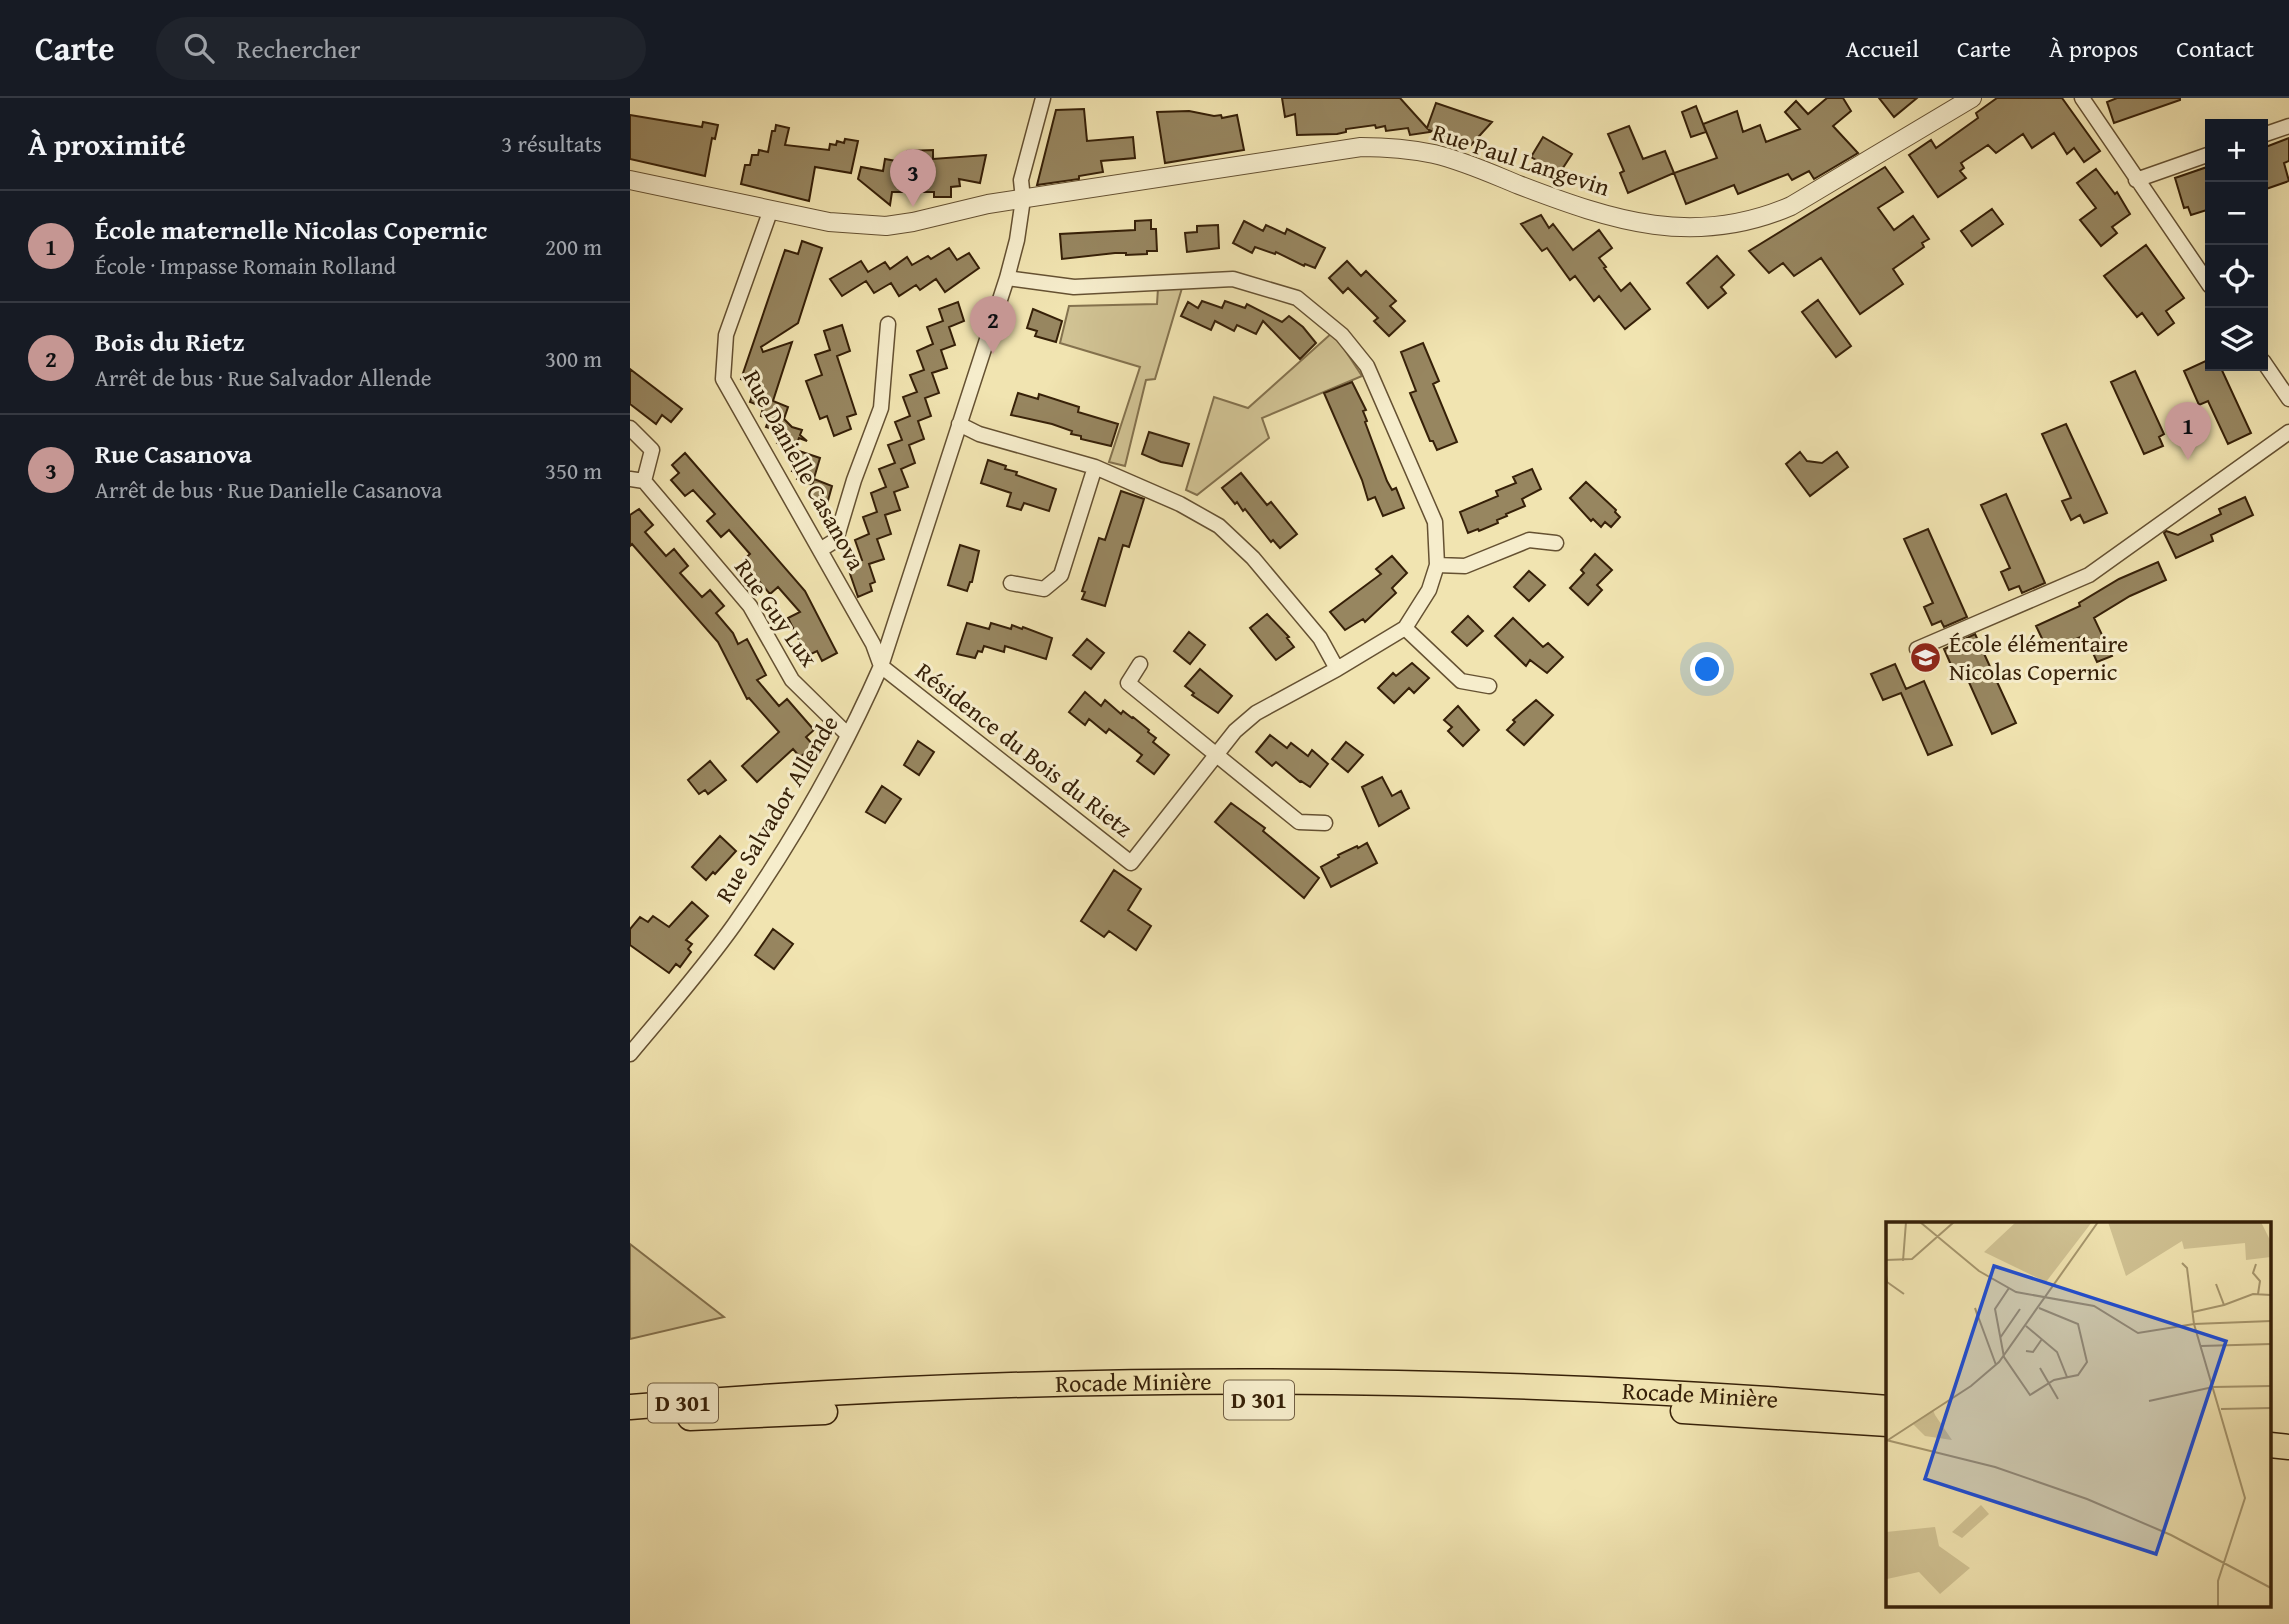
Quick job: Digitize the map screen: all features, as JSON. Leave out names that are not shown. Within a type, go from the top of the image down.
[{"type":"highway","name":"Rocade Minière","points":[[630,1407],[737,1398],[937,1389],[1309,1383],[1572,1389],[1733,1396],[1886,1408]]},
{"type":"highway","name":"Rocade Minière","points":[[630,1423],[953,1405],[1176,1400],[1391,1401],[1568,1406],[1886,1424]]},
{"type":"street","name":"Rue Salvador Allende","points":[[630,1054],[733,926],[807,813],[881,666],[1007,278],[1017,240],[1023,199],[1021,180],[1043,98]]},
{"type":"street","name":"Rue Paul Langevin","points":[[1023,199],[1361,147],[1386,147],[1458,161],[1567,203],[1627,221],[1669,228],[1704,229],[1762,218],[1791,206],[1972,98]]},
{"type":"street","points":[[2082,98],[2205,279]]},
{"type":"street","points":[[2268,133],[2289,126]]},
{"type":"street","points":[[2136,180],[2205,156]]},
{"type":"street","points":[[630,180],[770,212],[829,222],[886,226],[1023,199]]},
{"type":"street","name":"Rue Danielle Casanova","points":[[770,212],[726,335],[723,379],[873,644],[881,666]]},
{"type":"street","name":"Résidence du Bois du Rietz","points":[[881,666],[1131,863],[1236,731],[1256,713],[1405,628],[1429,590],[1437,565],[1435,522],[1367,366],[1342,335],[1297,298],[1233,279],[1074,287],[1007,278]]},
{"type":"street","points":[[820,550],[836,540],[854,480],[881,408],[888,324]]},
{"type":"street","points":[[2268,368],[2289,399]]},
{"type":"street","points":[[959,424],[979,433],[1095,467],[1180,505],[1219,526],[1253,558],[1320,638],[1337,669]]},
{"type":"street","name":"Rue Guy Lux","points":[[630,428],[652,450],[637,480],[750,606],[792,680],[848,735]]},
{"type":"street","points":[[1917,649],[2089,575],[2289,432]]},
{"type":"street","points":[[1011,583],[1044,589],[1061,575],[1095,467]]},
{"type":"street","points":[[1437,565],[1465,566],[1529,540],[1556,543]]},
{"type":"street","points":[[1405,628],[1461,681],[1489,687]]},
{"type":"street","points":[[1140,664],[1128,683],[1298,822],[1325,823]]},
{"type":"shaded area","points":[[1158,288],[1182,288],[1155,379],[1146,380],[1125,466],[1109,462],[1140,367],[1060,343],[1069,306],[1157,304]]},
{"type":"shaded area","points":[[1333,332],[1362,376],[1262,418],[1269,438],[1197,495],[1186,490],[1214,397],[1248,408]]},
{"type":"shaded area","points":[[630,1244],[724,1317],[630,1339]]},
{"type":"building","points":[[1282,98],[1400,98],[1427,128],[1436,103],[1492,122],[1471,145],[1429,130],[1430,132],[1410,135],[1408,128],[1386,131],[1385,126],[1376,128],[1375,125],[1346,129],[1346,132],[1337,134],[1297,135],[1295,114],[1285,117]]},
{"type":"building","points":[[1827,98],[1843,98],[1851,111],[1833,126],[1858,153],[1814,179],[1809,171],[1792,180],[1788,174],[1738,194],[1734,185],[1686,204],[1674,173],[1717,158],[1703,124],[1737,111],[1743,132],[1760,125],[1766,142],[1800,129],[1785,112],[1796,101],[1808,114]]},
{"type":"building","points":[[1879,98],[1917,98],[1894,117]]},
{"type":"building","points":[[1997,98],[2062,98],[2100,151],[2084,162],[2074,148],[2067,154],[2054,133],[2032,148],[2023,134],[1996,153],[1988,145],[1961,163],[1964,168],[1960,171],[1966,178],[1938,197],[1909,155],[1931,140],[1936,148],[1978,118],[1976,113]]},
{"type":"building","points":[[2117,98],[2180,100],[2114,123],[2107,102]]},
{"type":"building","points":[[1696,106],[1706,132],[1691,137],[1682,112]]},
{"type":"building","points":[[1084,109],[1087,141],[1133,137],[1135,158],[1101,161],[1103,172],[1079,176],[1079,179],[1037,185],[1056,110]]},
{"type":"building","points":[[1189,111],[1221,115],[1222,118],[1237,115],[1244,150],[1165,163],[1157,112]]},
{"type":"building","points":[[630,115],[702,127],[703,122],[718,125],[715,139],[712,138],[705,176],[630,159]]},
{"type":"building","points":[[776,125],[789,128],[785,145],[829,150],[830,144],[836,145],[837,141],[858,141],[851,173],[815,167],[809,201],[741,184],[745,165],[750,165],[752,155],[758,155],[759,150],[768,152],[772,131],[775,131]]},
{"type":"building","points":[[1629,126],[1643,159],[1665,151],[1674,173],[1628,193],[1620,173],[1624,171],[1608,134]]},
{"type":"building","points":[[1543,137],[1572,154],[1559,174],[1531,157]]},
{"type":"building","points":[[2289,138],[2289,161],[2284,163],[2289,181],[2268,188],[2268,182],[2268,146]]},
{"type":"building","points":[[933,150],[933,159],[986,155],[980,183],[959,179],[960,186],[951,187],[951,197],[934,197],[934,192],[892,192],[890,205],[858,179],[861,167],[883,171],[885,159],[907,163],[907,151]]},
{"type":"building","points":[[1885,167],[1903,192],[1878,208],[1894,230],[1913,216],[1929,239],[1922,243],[1924,247],[1893,269],[1903,284],[1860,314],[1821,258],[1794,276],[1783,263],[1769,273],[1749,251]]},
{"type":"building","points":[[2205,168],[2205,211],[2191,215],[2188,207],[2184,208],[2175,178]]},
{"type":"building","points":[[2096,169],[2115,194],[2117,192],[2130,214],[2112,227],[2117,233],[2101,246],[2080,220],[2096,208],[2077,183]]},
{"type":"building","points":[[1992,209],[2003,224],[1972,246],[1961,231]]},
{"type":"building","points":[[1541,215],[1549,228],[1553,224],[1573,250],[1599,230],[1612,248],[1599,258],[1606,267],[1604,268],[1621,291],[1630,283],[1650,309],[1625,329],[1599,296],[1594,301],[1575,276],[1570,280],[1547,248],[1542,251],[1521,224]]},
{"type":"building","points":[[1151,220],[1151,229],[1156,229],[1157,251],[1147,251],[1147,254],[1115,253],[1062,259],[1060,234],[1135,230],[1135,221]]},
{"type":"building","points":[[1244,221],[1263,231],[1266,225],[1285,234],[1287,229],[1325,248],[1315,268],[1305,264],[1304,266],[1276,252],[1275,254],[1255,247],[1252,253],[1233,243]]},
{"type":"building","points":[[1218,225],[1219,248],[1187,252],[1185,233],[1197,232],[1197,226]]},
{"type":"building","points":[[802,241],[822,248],[798,323],[761,347],[763,352],[792,342],[773,401],[788,407],[784,419],[792,427],[802,430],[800,435],[807,441],[799,438],[795,449],[777,443],[780,432],[766,427],[769,419],[761,416],[763,407],[750,402],[756,384],[741,379],[785,250],[798,254]]},
{"type":"building","points":[[2146,245],[2184,298],[2166,311],[2174,323],[2158,335],[2142,313],[2137,317],[2104,276]]},
{"type":"building","points":[[949,248],[957,260],[969,253],[979,268],[945,292],[936,279],[920,290],[916,285],[899,296],[891,283],[874,293],[866,281],[842,296],[830,279],[861,261],[868,272],[885,262],[890,269],[907,257],[912,265],[928,256],[931,259]]},
{"type":"building","points":[[1717,256],[1734,275],[1721,287],[1726,293],[1708,308],[1687,283]]},
{"type":"building","points":[[1347,261],[1361,276],[1366,271],[1396,301],[1390,306],[1405,321],[1389,336],[1374,321],[1378,318],[1348,288],[1343,293],[1329,278]]},
{"type":"building","points":[[1818,300],[1851,346],[1836,357],[1802,312]]},
{"type":"building","points":[[1202,301],[1222,308],[1225,301],[1245,308],[1247,304],[1282,322],[1289,316],[1303,327],[1316,343],[1300,359],[1263,321],[1256,334],[1237,325],[1234,331],[1215,321],[1211,330],[1181,316],[1188,302],[1198,308]]},
{"type":"building","points":[[958,302],[964,321],[949,327],[955,345],[941,350],[947,368],[932,373],[939,393],[925,398],[931,416],[918,421],[924,439],[909,445],[915,463],[901,469],[908,487],[894,492],[900,510],[885,515],[891,534],[877,539],[884,559],[869,564],[875,582],[870,584],[872,591],[858,597],[847,565],[862,560],[855,540],[869,534],[863,517],[877,512],[871,493],[886,487],[879,469],[895,463],[888,445],[902,440],[895,422],[910,416],[903,397],[917,392],[910,375],[924,370],[917,351],[933,344],[927,327],[943,321],[939,309]]},
{"type":"building","points":[[1033,309],[1062,321],[1056,342],[1035,336],[1037,331],[1027,328]]},
{"type":"building","points":[[842,325],[850,351],[837,356],[856,414],[847,417],[851,429],[834,436],[827,416],[820,419],[806,381],[822,375],[815,355],[830,350],[824,331]]},
{"type":"building","points":[[1423,343],[1439,381],[1433,384],[1457,442],[1437,450],[1433,441],[1430,441],[1410,393],[1416,391],[1401,352]]},
{"type":"building","points":[[2205,361],[2205,371],[2222,371],[2251,433],[2228,444],[2208,401],[2199,405],[2184,371]]},
{"type":"building","points":[[630,369],[682,409],[671,422],[662,415],[656,424],[630,404]]},
{"type":"building","points":[[2135,371],[2164,434],[2159,437],[2163,446],[2144,454],[2111,382]]},
{"type":"building","points":[[1352,382],[1366,410],[1363,411],[1367,421],[1365,422],[1387,481],[1392,490],[1396,488],[1404,508],[1383,516],[1375,497],[1368,500],[1324,393]]},
{"type":"building","points":[[1018,393],[1038,399],[1039,394],[1079,407],[1078,412],[1118,424],[1111,446],[1081,439],[1081,436],[1071,434],[1072,431],[1052,424],[1011,415]]},
{"type":"building","points":[[2066,424],[2107,513],[2084,523],[2080,515],[2071,520],[2062,501],[2071,498],[2042,434]]},
{"type":"building","points":[[1149,432],[1189,444],[1182,466],[1161,462],[1142,454]]},
{"type":"building","points":[[799,451],[820,458],[812,485],[797,479],[799,473],[792,471]]},
{"type":"building","points":[[1800,452],[1807,461],[1822,463],[1837,452],[1848,467],[1810,496],[1786,464]]},
{"type":"building","points":[[685,453],[805,591],[837,653],[822,661],[817,651],[807,656],[788,618],[800,612],[778,587],[770,594],[742,561],[750,554],[729,530],[721,537],[707,521],[715,514],[693,490],[685,496],[671,480],[679,473],[672,465]]},
{"type":"building","points":[[988,460],[1006,466],[1005,469],[1017,472],[1016,475],[1056,489],[1049,511],[1024,503],[1021,510],[1007,506],[1011,493],[981,483]]},
{"type":"building","points":[[1532,469],[1541,489],[1522,499],[1525,506],[1506,514],[1507,516],[1497,520],[1498,523],[1468,533],[1460,512],[1498,496],[1496,491],[1516,483],[1513,477]]},
{"type":"building","points":[[1241,473],[1267,505],[1271,502],[1297,534],[1280,548],[1273,540],[1271,542],[1245,509],[1243,511],[1237,502],[1235,504],[1222,488]]},
{"type":"building","points":[[814,479],[832,486],[827,504],[808,497]]},
{"type":"building","points":[[1586,482],[1620,517],[1611,527],[1605,522],[1601,527],[1593,519],[1591,521],[1570,498]]},
{"type":"building","points":[[1121,491],[1144,499],[1129,547],[1123,545],[1105,606],[1082,599],[1085,592],[1082,591],[1099,538],[1105,540]]},
{"type":"building","points":[[2006,494],[2045,583],[2022,593],[2019,586],[2009,590],[2001,572],[2010,568],[1981,505]]},
{"type":"building","points":[[2245,497],[2253,515],[2211,535],[2213,541],[2176,558],[2164,533],[2166,531],[2178,535],[2221,514],[2219,509]]},
{"type":"building","points":[[639,509],[653,525],[645,532],[666,556],[674,549],[688,566],[680,573],[702,597],[710,590],[724,606],[716,613],[733,633],[738,644],[747,639],[766,675],[757,680],[779,706],[787,699],[814,730],[806,737],[814,746],[800,757],[793,749],[757,782],[742,766],[779,732],[749,698],[747,699],[718,642],[632,544],[630,546],[630,515]]},
{"type":"building","points":[[1928,529],[1967,617],[1944,627],[1941,621],[1932,625],[1924,607],[1933,603],[1904,539]]},
{"type":"building","points":[[960,545],[979,551],[972,582],[967,591],[948,585]]},
{"type":"building","points":[[1595,554],[1612,570],[1597,585],[1602,590],[1588,605],[1570,588],[1584,573],[1581,570]]},
{"type":"building","points":[[1392,556],[1407,573],[1392,588],[1396,593],[1365,622],[1363,619],[1345,630],[1330,612],[1381,574],[1376,569]]},
{"type":"building","points":[[2158,562],[2166,580],[2130,596],[2094,618],[2112,656],[2097,662],[2085,635],[2048,651],[2036,626],[2080,606],[2079,603],[2119,579]]},
{"type":"building","points":[[1529,571],[1545,585],[1529,601],[1514,587]]},
{"type":"building","points":[[1267,614],[1289,637],[1287,638],[1294,647],[1276,660],[1250,628]]},
{"type":"building","points":[[1468,616],[1483,631],[1467,646],[1452,632]]},
{"type":"building","points":[[1513,618],[1543,647],[1548,643],[1563,657],[1547,673],[1530,660],[1526,666],[1495,636]]},
{"type":"building","points":[[967,623],[989,629],[991,623],[1011,629],[1012,625],[1052,638],[1046,659],[1005,646],[1004,652],[984,646],[975,658],[957,654]]},
{"type":"building","points":[[1189,632],[1205,645],[1190,664],[1174,651]]},
{"type":"building","points":[[1975,634],[2016,723],[1992,734],[1964,671],[1955,674],[1944,649]]},
{"type":"building","points":[[1087,639],[1104,653],[1091,669],[1073,655]]},
{"type":"building","points":[[1412,663],[1429,678],[1414,693],[1409,688],[1394,703],[1378,688],[1393,673],[1396,676]]},
{"type":"building","points":[[1895,664],[1906,689],[1924,681],[1952,745],[1928,755],[1901,693],[1883,700],[1871,674]]},
{"type":"building","points":[[1200,669],[1232,696],[1218,713],[1192,695],[1194,693],[1185,686]]},
{"type":"building","points":[[1085,692],[1101,706],[1105,700],[1121,714],[1123,711],[1133,717],[1156,738],[1153,742],[1169,755],[1154,774],[1137,761],[1142,755],[1109,729],[1106,733],[1089,719],[1085,725],[1069,712]]},
{"type":"building","points":[[1536,700],[1553,715],[1524,745],[1507,730],[1515,722],[1513,720]]},
{"type":"building","points":[[1458,706],[1479,730],[1463,746],[1448,731],[1452,727],[1444,720]]},
{"type":"building","points":[[1270,735],[1287,748],[1291,743],[1308,756],[1312,750],[1328,764],[1310,787],[1276,762],[1272,766],[1256,752]]},
{"type":"building","points":[[918,741],[934,752],[919,775],[904,765]]},
{"type":"building","points":[[1346,742],[1363,755],[1348,772],[1332,759]]},
{"type":"building","points":[[710,761],[726,780],[708,794],[705,790],[699,794],[688,780]]},
{"type":"building","points":[[1382,777],[1392,796],[1401,791],[1409,808],[1379,826],[1362,787]]},
{"type":"building","points":[[882,786],[901,799],[885,823],[866,812]]},
{"type":"building","points":[[1231,803],[1265,828],[1263,831],[1319,878],[1304,898],[1215,822]]},
{"type":"building","points":[[720,836],[736,851],[706,880],[692,867]]},
{"type":"building","points":[[1367,843],[1377,863],[1331,887],[1321,867],[1339,857],[1338,855]]},
{"type":"building","points":[[1114,870],[1141,889],[1128,910],[1151,926],[1136,950],[1109,931],[1104,937],[1081,921]]},
{"type":"building","points":[[692,902],[708,916],[686,940],[692,944],[688,949],[691,952],[680,967],[676,964],[669,973],[630,945],[630,929],[640,917],[648,922],[653,916],[669,927]]},
{"type":"building","points":[[773,929],[793,944],[774,969],[755,955]]},
{"type":"place","name":"Rue Casanova","points":[[913,207]]},
{"type":"place","name":"Bois du Rietz","points":[[993,354]]},
{"type":"place","name":"École maternelle Nicolas Copernic","points":[[2188,460]]},
{"type":"place","name":"École élémentaire Nicolas Copernic","points":[[1926,658]]}]
